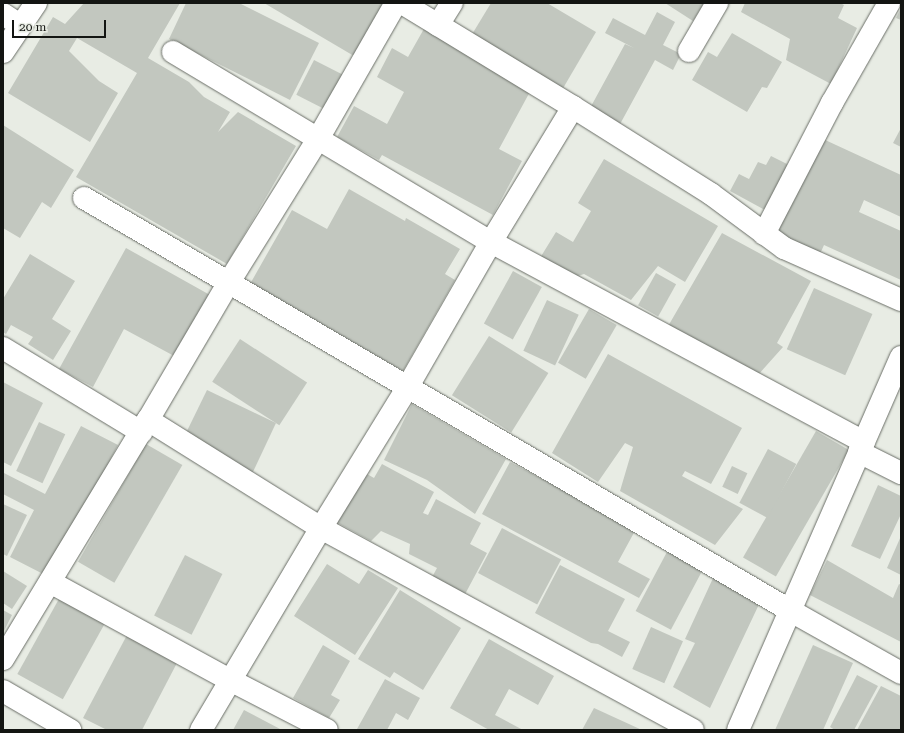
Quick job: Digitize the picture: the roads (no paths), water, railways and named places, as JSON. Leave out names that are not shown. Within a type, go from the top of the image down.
[{"type":"street","points":[[3,52],[11,20],[36,3]]},
{"type":"street","points":[[3,659],[145,426],[229,282],[318,139],[396,3]]},
{"type":"street","points":[[402,3],[573,107],[711,194],[784,248],[901,300]]},
{"type":"street","points":[[438,25],[452,3]]},
{"type":"street","points":[[690,51],[717,3]]},
{"type":"street","points":[[764,234],[832,103],[889,3]]},
{"type":"street","points":[[174,52],[491,242],[862,447],[901,473]]},
{"type":"street","points":[[201,730],[321,528],[407,388],[491,242],[573,107]]},
{"type":"street","points":[[84,198],[791,611],[901,672]]},
{"type":"street","points":[[3,348],[145,426],[321,528],[694,730]]},
{"type":"street","points":[[738,730],[901,356]]},
{"type":"street","points":[[50,582],[230,680],[327,730]]},
{"type":"street","points":[[3,691],[70,730]]}]
